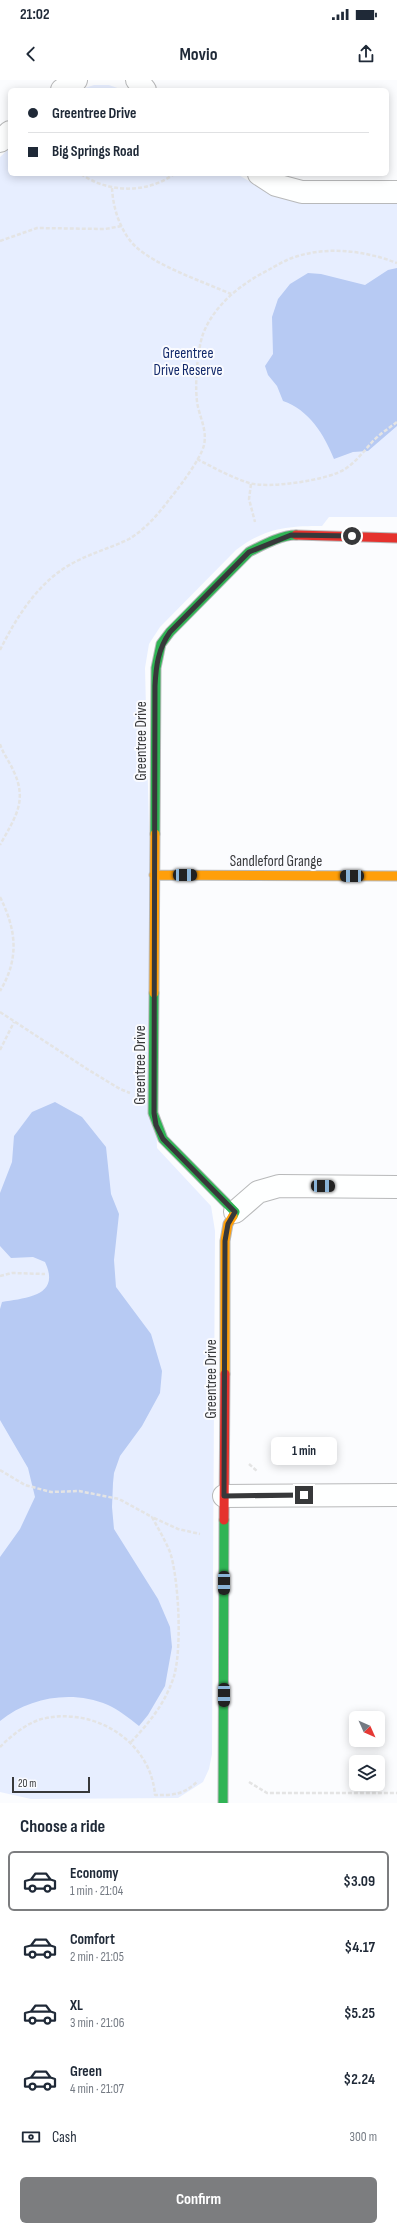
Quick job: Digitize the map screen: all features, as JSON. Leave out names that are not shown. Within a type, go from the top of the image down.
[{"type":"street","points":[[65,88],[76,80]]},
{"type":"street","points":[[137,80],[143,88]]},
{"type":"street","points":[[0,141],[8,134]]},
{"type":"street","points":[[262,176],[276,185],[302,192],[397,192]]},
{"type":"street","name":"Greentree Drive","points":[[223,1803],[225,1241],[228,1224],[235,1212],[163,1139],[156,1125],[153,1106],[156,674],[161,644],[170,632],[238,561],[249,552],[265,544],[291,535],[397,538]]},
{"type":"street","name":"Sandleford Grange","points":[[154,875],[397,876]]},
{"type":"street","points":[[235,1212],[258,1192],[275,1186],[397,1187]]},
{"type":"street","points":[[224,1496],[397,1495]]},
{"type":"path","points":[[84,176],[93,182],[112,188],[131,189],[165,181],[171,176]]},
{"type":"path","points":[[112,188],[113,208],[122,226],[135,246],[152,257],[231,294]]},
{"type":"path","points":[[0,241],[37,228],[105,230],[122,226]]},
{"type":"path","points":[[0,650],[12,625],[27,604],[46,582],[73,563],[120,543],[139,532],[172,496],[197,458],[204,447],[206,434],[198,406],[196,386],[203,335],[214,314],[231,294],[249,281],[288,260],[308,254],[344,251],[362,253],[397,263]]},
{"type":"path","points":[[197,458],[221,472],[251,484],[295,482],[323,478],[346,469],[364,453],[373,441],[397,422]]},
{"type":"path","points":[[251,484],[250,499],[257,526]]},
{"type":"path","points":[[0,744],[1,750],[14,771],[20,797],[18,814],[0,845]]},
{"type":"path","points":[[0,897],[12,924],[15,939],[11,963],[0,991]]},
{"type":"path","points":[[0,1012],[120,1089],[134,1092]]},
{"type":"path","points":[[0,1050],[14,1022]]},
{"type":"path","points":[[0,1276],[45,1274]]},
{"type":"path","points":[[0,1470],[24,1485],[51,1492],[79,1491],[119,1499],[178,1529],[195,1533],[224,1535]]},
{"type":"path","points":[[131,1742],[154,1718],[165,1697],[173,1680],[177,1653],[176,1584],[170,1553],[152,1517]]},
{"type":"path","points":[[0,1747],[26,1726],[45,1718],[72,1716],[92,1720],[113,1729],[131,1742],[149,1770],[154,1783],[155,1795]]},
{"type":"path","points":[[0,1740],[3,1744]]},
{"type":"path","points":[[246,1776],[249,1783],[267,1793],[397,1793]]},
{"type":"green space","points":[[94,85],[109,85],[117,88],[85,88]]},
{"type":"green space","name":"Greentree Drive Reserve","points":[[8,150],[8,176],[240,176],[269,193],[397,202],[397,517],[329,517],[322,526],[287,528],[257,537],[236,550],[160,627],[149,644],[145,668],[157,1148],[211,1206],[215,1231],[212,1754],[209,1769],[203,1782],[178,1798],[31,1799],[0,1792],[0,157]]},
{"type":"water","points":[[397,268],[397,426],[368,451],[353,452],[334,459],[320,432],[314,424],[301,410],[283,401],[277,386],[268,375],[265,366],[273,354],[272,317],[278,299],[290,284],[308,273],[321,274],[365,285],[388,270]]},
{"type":"water","points":[[55,1102],[82,1117],[106,1147],[111,1194],[119,1214],[114,1260],[116,1287],[151,1334],[162,1371],[160,1393],[142,1426],[120,1456],[114,1473],[113,1483],[112,1507],[114,1529],[158,1599],[170,1627],[172,1647],[165,1686],[148,1715],[139,1726],[108,1705],[94,1700],[66,1697],[38,1701],[24,1706],[0,1721],[0,1557],[20,1529],[35,1497],[28,1468],[0,1420],[0,1309],[2,1302],[31,1297],[45,1289],[49,1282],[49,1273],[45,1262],[33,1257],[11,1258],[0,1246],[0,1193],[12,1162],[14,1136],[32,1112]]},
{"type":"traffic: fast","points":[[155,834],[156,668],[161,644],[170,632],[249,552],[278,539],[290,535],[296,535]]},
{"type":"traffic: fast","points":[[154,993],[153,1113],[163,1139],[235,1212],[233,1216]]},
{"type":"traffic: fast","points":[[223,1803],[224,1520]]},
{"type":"traffic: slow","points":[[154,993],[155,834]]},
{"type":"traffic: slow","points":[[154,875],[397,876]]},
{"type":"traffic: slow","points":[[225,1374],[225,1241],[228,1224],[233,1216]]},
{"type":"traffic: jam","points":[[296,535],[397,538]]},
{"type":"traffic: jam","points":[[224,1520],[225,1374]]},
{"type":"route","points":[[304,1495],[224,1496],[225,1241],[228,1224],[235,1212],[163,1139],[156,1125],[154,1113],[155,686],[156,668],[161,644],[170,632],[238,561],[249,552],[265,544],[291,535],[352,536]]}]
